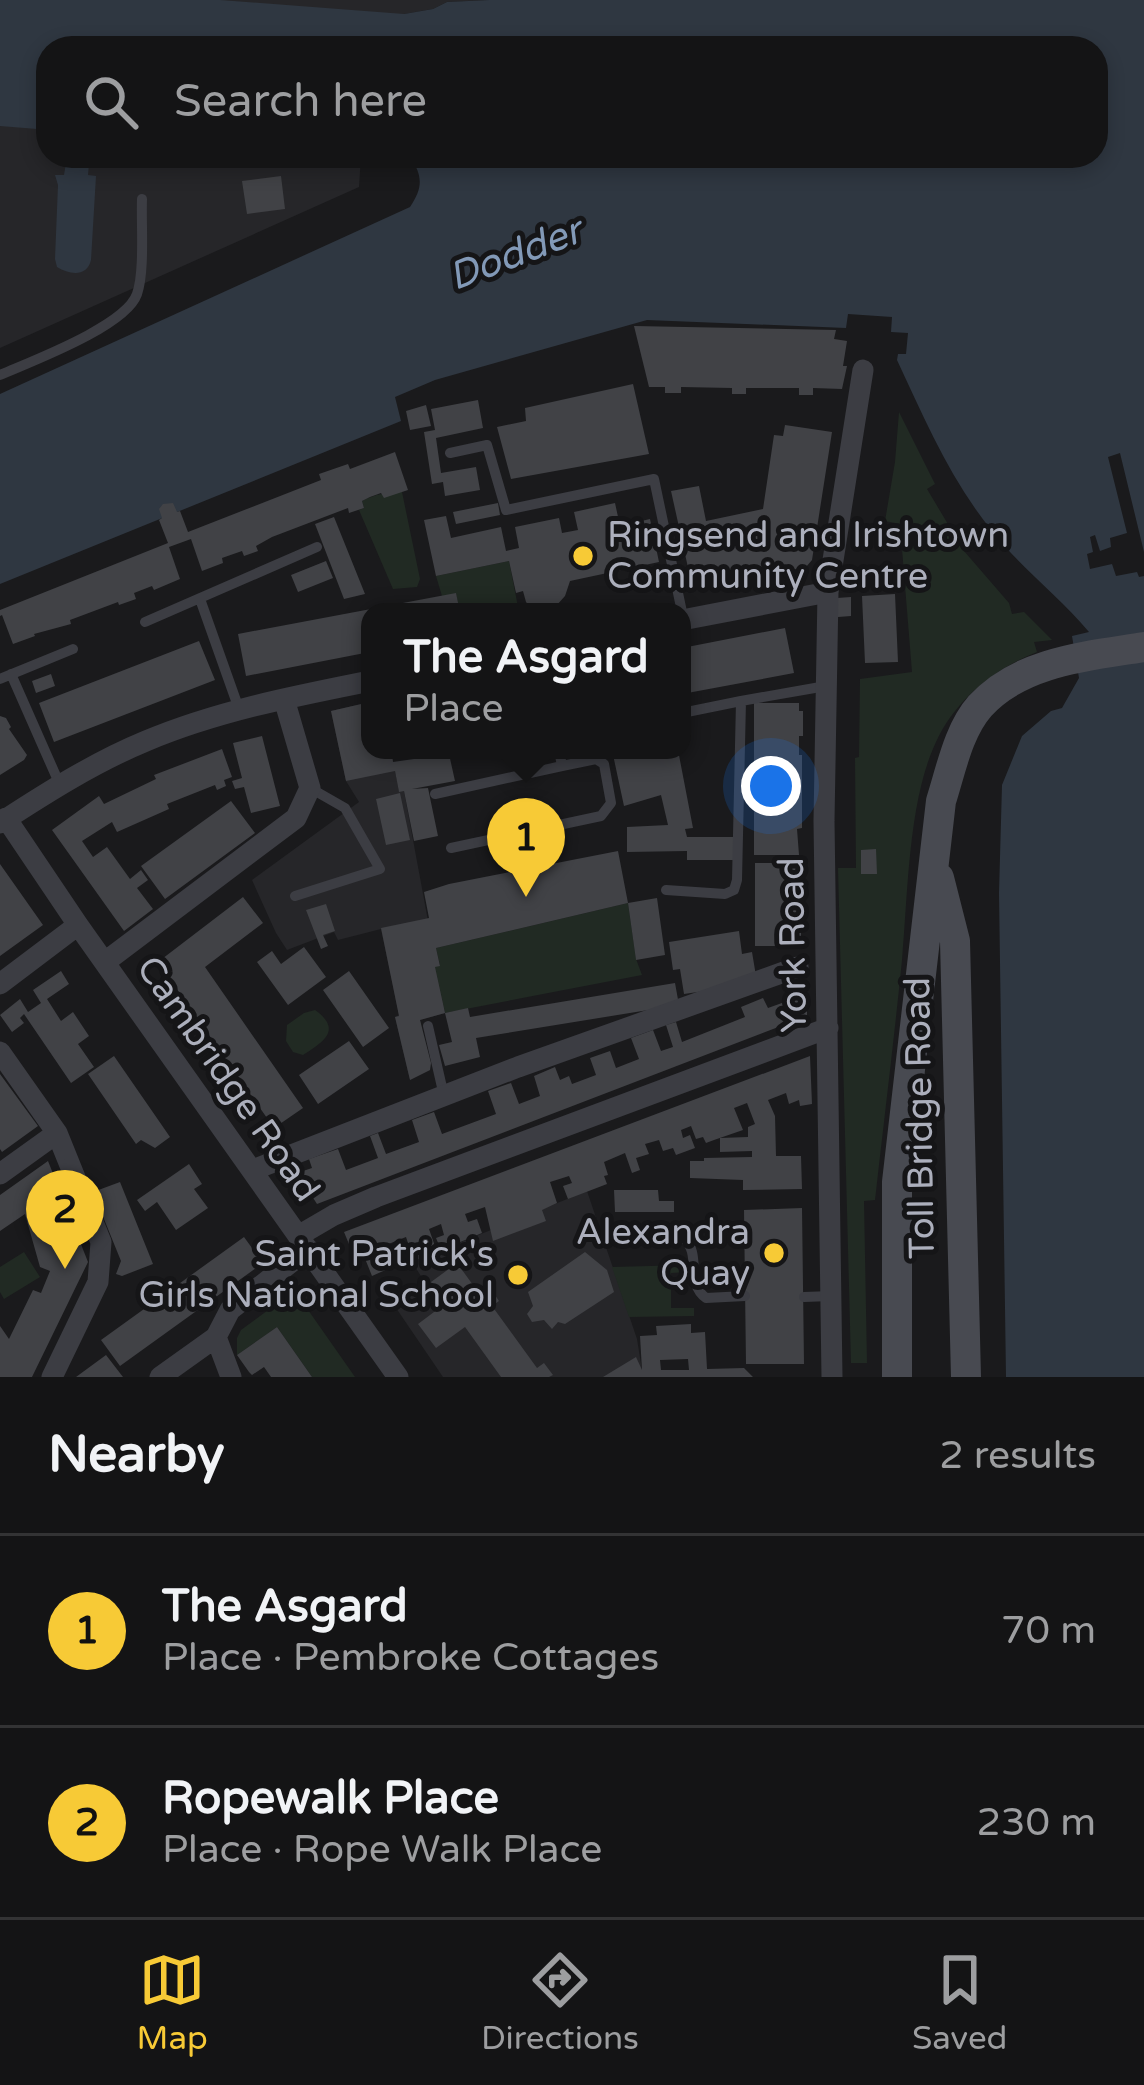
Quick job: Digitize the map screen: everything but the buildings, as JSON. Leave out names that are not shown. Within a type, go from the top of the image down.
[{"type":"main road","name":"Toll Bridge Road","points":[[897,1377],[897,1183],[941,801],[960,742],[979,708],[1003,688],[1065,660],[1144,647]]},
{"type":"main road","name":"Toll Bridge Road","points":[[935,860],[955,941],[966,1377]]},
{"type":"street","name":"York Road","points":[[832,1377],[822,1029],[828,592],[863,370]]},
{"type":"street","points":[[691,615],[828,592]]},
{"type":"street","points":[[3,820],[145,741],[240,710],[361,683]]},
{"type":"street","points":[[105,962],[296,818],[310,788],[284,699]]},
{"type":"street","name":"Cambridge Road","points":[[3,820],[398,1377]]},
{"type":"street","points":[[0,984],[78,926]]},
{"type":"street","points":[[253,1170],[798,968]]},
{"type":"street","points":[[160,1377],[216,1336],[230,1310],[334,1215],[822,1029]]},
{"type":"street","points":[[0,1052],[57,1133],[101,1242],[98,1282],[52,1377]]},
{"type":"street","points":[[0,1174],[57,1133]]},
{"type":"street","points":[[216,1336],[231,1377]]},
{"type":"lane","points":[[0,375],[125,313],[137,296],[140,276],[142,199]]},
{"type":"lane","points":[[449,453],[487,445],[506,510],[654,479],[679,603]]},
{"type":"lane","points":[[145,622],[317,547]]},
{"type":"lane","points":[[200,599],[240,710]]},
{"type":"lane","points":[[60,785],[6,677],[73,650]]},
{"type":"lane","points":[[691,710],[828,686]]},
{"type":"lane","points":[[666,890],[725,894],[734,890],[741,701]]},
{"type":"lane","points":[[561,759],[562,766]]},
{"type":"lane","points":[[435,794],[592,759]]},
{"type":"lane","points":[[451,848],[602,816],[611,802],[604,764],[597,759]]},
{"type":"lane","points":[[295,896],[380,869],[345,808],[310,788]]},
{"type":"lane","points":[[428,1026],[444,1096]]},
{"type":"lane","points":[[616,1238],[684,1238],[693,1250],[698,1293],[706,1298],[745,1296]]},
{"type":"lane","points":[[804,1297],[831,1296]]},
{"type":"shaded area","points":[[0,0],[489,0],[447,2],[404,14],[379,36],[36,36],[36,168],[360,168],[359,187],[0,348]]},
{"type":"shaded area","points":[[899,412],[935,484],[927,489],[964,551],[1009,603],[1012,614],[1024,612],[1052,640],[1034,642],[1037,652],[992,676],[965,699],[944,727],[927,766],[911,849],[875,1200],[864,1201],[867,1363],[851,1363],[838,868],[856,868],[860,679],[912,672],[900,524],[885,521]]},
{"type":"shaded area","points":[[402,492],[420,579],[417,587],[393,589],[359,510],[364,508],[362,501]]},
{"type":"shaded area","points":[[509,561],[517,603],[458,603],[456,594],[442,596],[436,576]]},
{"type":"shaded area","points":[[361,704],[361,759],[393,759],[399,791],[404,791],[445,1013],[420,1020],[430,1070],[410,1080],[381,929],[338,940],[334,932],[287,950],[252,880],[359,802],[346,781],[331,711]]},
{"type":"shaded area","points":[[628,903],[642,975],[445,1013],[436,948]]},
{"type":"shaded area","points":[[315,1010],[328,1024],[327,1035],[303,1055],[293,1052],[286,1041],[287,1025]]},
{"type":"shaded area","name":"Saint Patrick's Girls National School","points":[[587,1191],[637,1339],[642,1370],[629,1377],[443,1377],[394,1305],[426,1284],[412,1262]]},
{"type":"shaded area","points":[[24,1252],[40,1277],[4,1299],[0,1267]]},
{"type":"shaded area","points":[[688,1265],[688,1272],[671,1273],[671,1308],[694,1308],[694,1316],[629,1317],[612,1267]]},
{"type":"shaded area","points":[[290,1297],[306,1307],[355,1377],[312,1377],[277,1327],[237,1355],[241,1330]]},
{"type":"water","name":"Dodder","points":[[0,0],[220,0],[404,14],[447,2],[489,0],[1144,0],[1144,1377],[1006,1377],[999,893],[1002,785],[1022,736],[1051,711],[1062,708],[1079,678],[1072,636],[1089,632],[1003,544],[963,491],[897,360],[898,354],[906,354],[908,333],[891,332],[892,317],[848,314],[846,328],[647,320],[435,380],[395,397],[401,421],[0,584],[0,394],[410,207],[420,182],[416,168],[1108,168],[1108,36],[36,36],[36,129],[0,126]]},
{"type":"water","points":[[65,168],[89,168],[88,175],[96,176],[91,260],[77,273],[57,267],[55,259],[55,175],[64,175]]},
{"type":"pier","points":[[1120,453],[1144,552],[1144,576],[1139,577],[1137,572],[1116,576],[1112,564],[1090,569],[1087,554],[1093,552],[1090,537],[1095,535],[1100,551],[1111,547],[1110,538],[1127,533],[1108,457]]},
{"type":"place","name":"Ringsend and Irishtown Community Centre","points":[[583,556]]},
{"type":"place","name":"The Asgard","points":[[526,897]]},
{"type":"place","name":"Alexandra Quay","points":[[774,1253]]},
{"type":"place","name":"Ropewalk Place","points":[[65,1269]]},
{"type":"place","name":"Saint Patrick's Girls National School","points":[[518,1275]]}]
